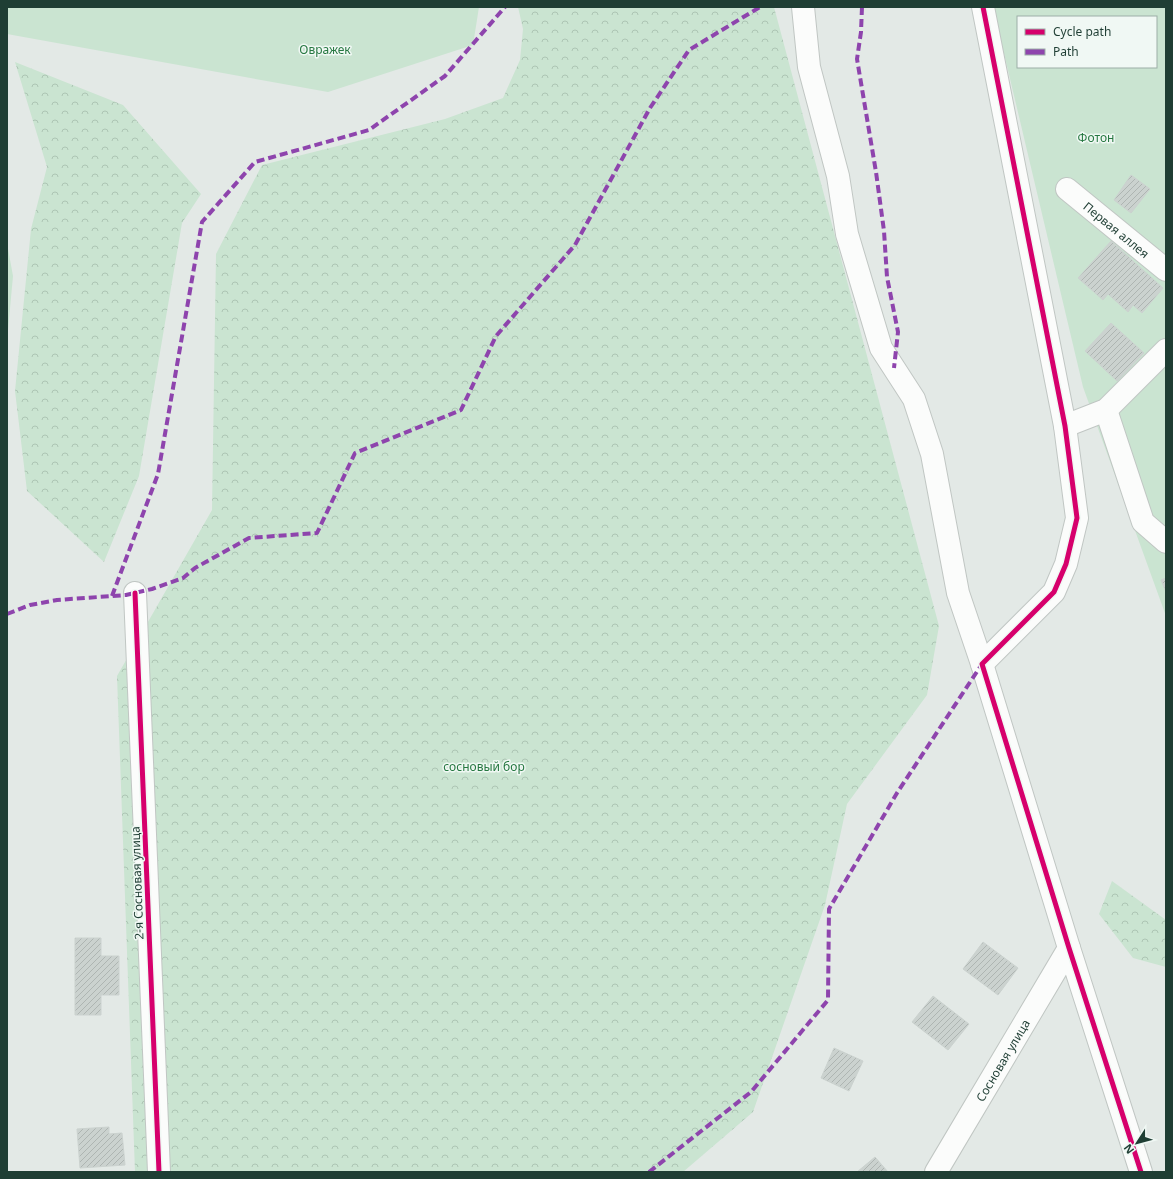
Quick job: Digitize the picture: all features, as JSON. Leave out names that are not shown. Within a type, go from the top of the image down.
[{"type":"street","points":[[804,7],[810,67],[838,176],[847,234],[881,348],[914,400],[932,454],[958,593],[982,664],[1069,948],[1141,1172]]},
{"type":"street","points":[[982,664],[1054,592],[1066,564],[1077,518],[1065,426],[984,7]]},
{"type":"street","name":"Первая аллея","points":[[1066,189],[1166,270]]},
{"type":"street","points":[[1065,426],[1106,410],[1166,350]]},
{"type":"street","points":[[1106,410],[1143,522],[1166,542]]},
{"type":"street","name":"2-я Сосновая улица","points":[[135,593],[159,1172]]},
{"type":"street","name":"Сосновая улица","points":[[936,1172],[1069,948]]},
{"type":"green space","name":"Овражек","points":[[7,7],[479,7],[473,45],[328,92],[7,34]]},
{"type":"green space","name":"сосновый бор","points":[[518,7],[774,7],[939,626],[927,695],[847,804],[825,905],[753,1112],[683,1172],[135,1172],[117,676],[212,510],[216,254],[262,165],[445,119],[503,98],[520,60],[523,29]]},
{"type":"green space","name":"Фотон","points":[[993,7],[1166,7],[1166,616],[1083,387]]},
{"type":"green space","points":[[15,62],[123,105],[201,194],[182,223],[139,476],[104,562],[27,491],[15,391],[31,229],[47,167]]},
{"type":"green space","points":[[7,243],[13,276],[7,341]]},
{"type":"green space","points":[[1112,881],[1166,920],[1166,967],[1133,958],[1099,914]]},
{"type":"building","points":[[1131,175],[1150,189],[1131,213],[1114,200]]},
{"type":"building","points":[[1111,241],[1163,288],[1142,313],[1133,305],[1128,312],[1108,294],[1103,300],[1078,278]]},
{"type":"building","points":[[1111,323],[1144,353],[1117,381],[1085,351]]},
{"type":"building","points":[[1166,578],[1166,592],[1161,580]]},
{"type":"building","points":[[75,938],[101,938],[101,956],[119,956],[119,995],[101,995],[101,1015],[75,1015]]},
{"type":"building","points":[[983,942],[1018,968],[998,995],[963,969]]},
{"type":"building","points":[[933,996],[969,1024],[948,1050],[912,1022]]},
{"type":"building","points":[[834,1048],[863,1061],[849,1091],[821,1078]]},
{"type":"building","points":[[109,1127],[109,1134],[122,1133],[125,1165],[80,1168],[77,1129]]},
{"type":"building","points":[[875,1157],[888,1172],[857,1172]]},
{"type":"marked path","points":[[112,596],[158,474],[202,222],[255,162],[369,130],[445,76],[505,7]]},
{"type":"marked path","points":[[7,614],[30,605],[57,600],[126,595],[152,589],[183,578],[195,568],[249,538],[317,533],[355,453],[461,410],[496,336],[575,245],[650,108],[689,50],[760,7]]},
{"type":"marked path","points":[[862,7],[861,32],[857,59],[876,172],[884,231],[887,277],[898,332],[894,368]]},
{"type":"marked path","points":[[649,1172],[751,1092],[828,1000],[829,909],[897,793],[982,664]]},
{"type":"cycle path","points":[[983,7],[1065,426],[1077,518],[1066,564],[1054,592],[982,664],[1069,948],[1141,1172]]},
{"type":"cycle path","points":[[135,593],[159,1172]]}]
